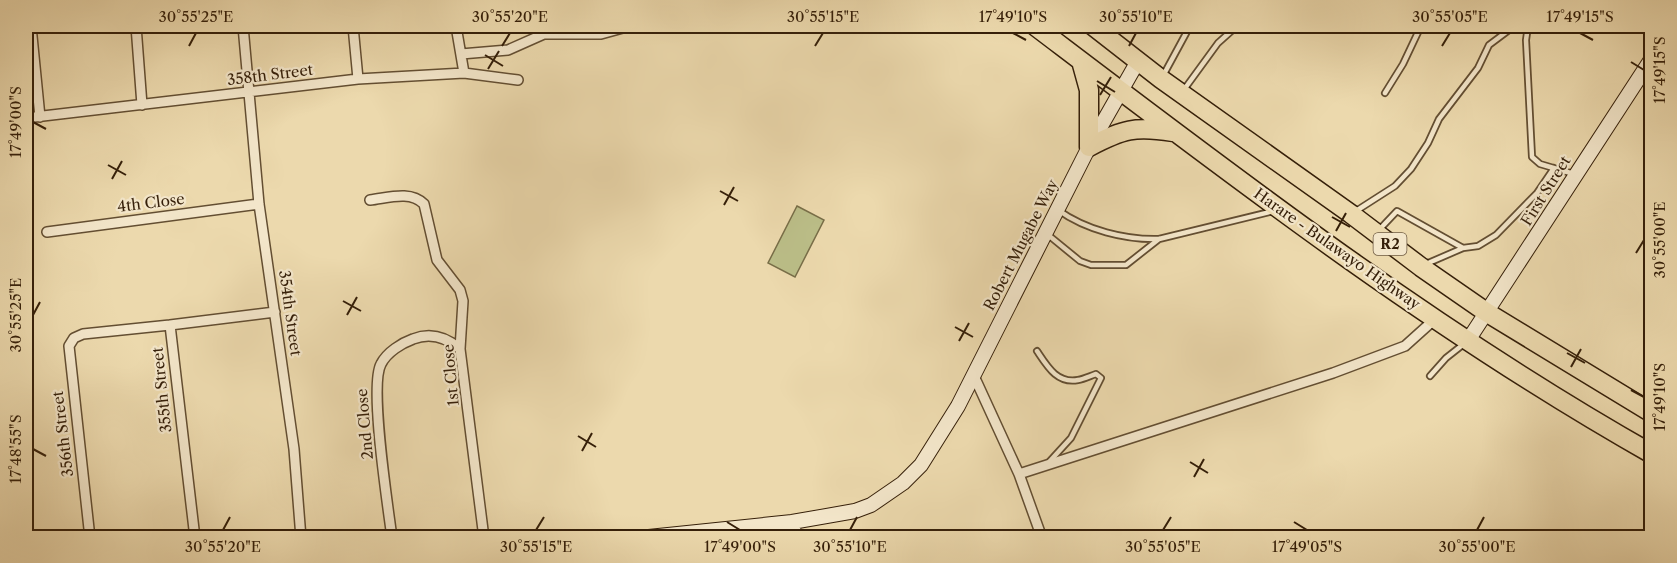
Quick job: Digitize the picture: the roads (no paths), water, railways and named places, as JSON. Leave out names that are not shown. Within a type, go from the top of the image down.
[{"type":"highway","name":"Harare - Bulawayo Highway","points":[[1035,26],[1280,210],[1467,342],[1574,410],[1652,454]]},
{"type":"highway","name":"R2","points":[[1093,26],[1161,79],[1351,214],[1421,267],[1486,312],[1652,413]]},
{"type":"highway","points":[[1081,61],[1089,90],[1089,147],[1127,129],[1147,128],[1178,133]]},
{"type":"street","points":[[31,26],[40,117]]},
{"type":"street","points":[[136,26],[142,105]]},
{"type":"street","name":"354th Street","points":[[243,26],[259,204],[294,449],[301,537]]},
{"type":"street","points":[[353,26],[358,79]]},
{"type":"street","points":[[456,26],[464,73]]},
{"type":"street","points":[[461,54],[508,50],[544,34],[601,34],[630,26]]},
{"type":"street","name":"First Street","points":[[1467,342],[1652,58]]},
{"type":"street","name":"Robert Mugabe Way","points":[[639,537],[792,522],[855,511],[871,506],[903,483],[921,465],[935,444],[974,376],[1089,147],[1138,61]]},
{"type":"street","name":"358th Street","points":[[26,118],[249,94],[358,79],[464,73],[518,80]]},
{"type":"street","name":"1st Close","points":[[370,200],[409,195],[418,198],[424,204],[437,260],[460,290],[463,301],[460,349],[484,537]]},
{"type":"street","name":"4th Close","points":[[47,232],[259,204]]},
{"type":"street","points":[[170,325],[275,312]]},
{"type":"street","points":[[1019,474],[1343,370],[1405,346],[1435,319]]},
{"type":"street","name":"355th Street","points":[[83,334],[170,325],[195,537]]},
{"type":"street","name":"356th Street","points":[[83,334],[74,338],[69,346],[90,537]]},
{"type":"street","name":"2nd Close","points":[[392,537],[376,393],[381,363],[399,346],[422,336],[444,338],[460,349]]},
{"type":"street","points":[[974,376],[1019,474],[1042,537]]},
{"type":"street","points":[[792,522],[795,537]]},
{"type":"lane","points":[[1161,79],[1190,26]]},
{"type":"lane","points":[[1181,93],[1218,43],[1237,26]]},
{"type":"lane","points":[[1385,93],[1403,64],[1421,26]]},
{"type":"lane","points":[[1351,214],[1395,186],[1411,168],[1428,143],[1440,119],[1478,68],[1489,45],[1509,30],[1528,26],[1526,40],[1533,157],[1540,164],[1575,175]]},
{"type":"lane","points":[[1421,267],[1463,248],[1478,246],[1496,235],[1537,193],[1554,168]]},
{"type":"lane","points":[[1058,210],[1082,225],[1129,237],[1159,239],[1280,210]]},
{"type":"lane","points":[[1376,233],[1397,211],[1463,248]]},
{"type":"lane","points":[[1046,234],[1080,261],[1091,265],[1126,265],[1159,239]]},
{"type":"lane","points":[[1430,376],[1446,358],[1467,342]]},
{"type":"lane","points":[[1037,351],[1047,366],[1062,379],[1076,381],[1096,375],[1101,378],[1071,438],[1047,466]]}]
